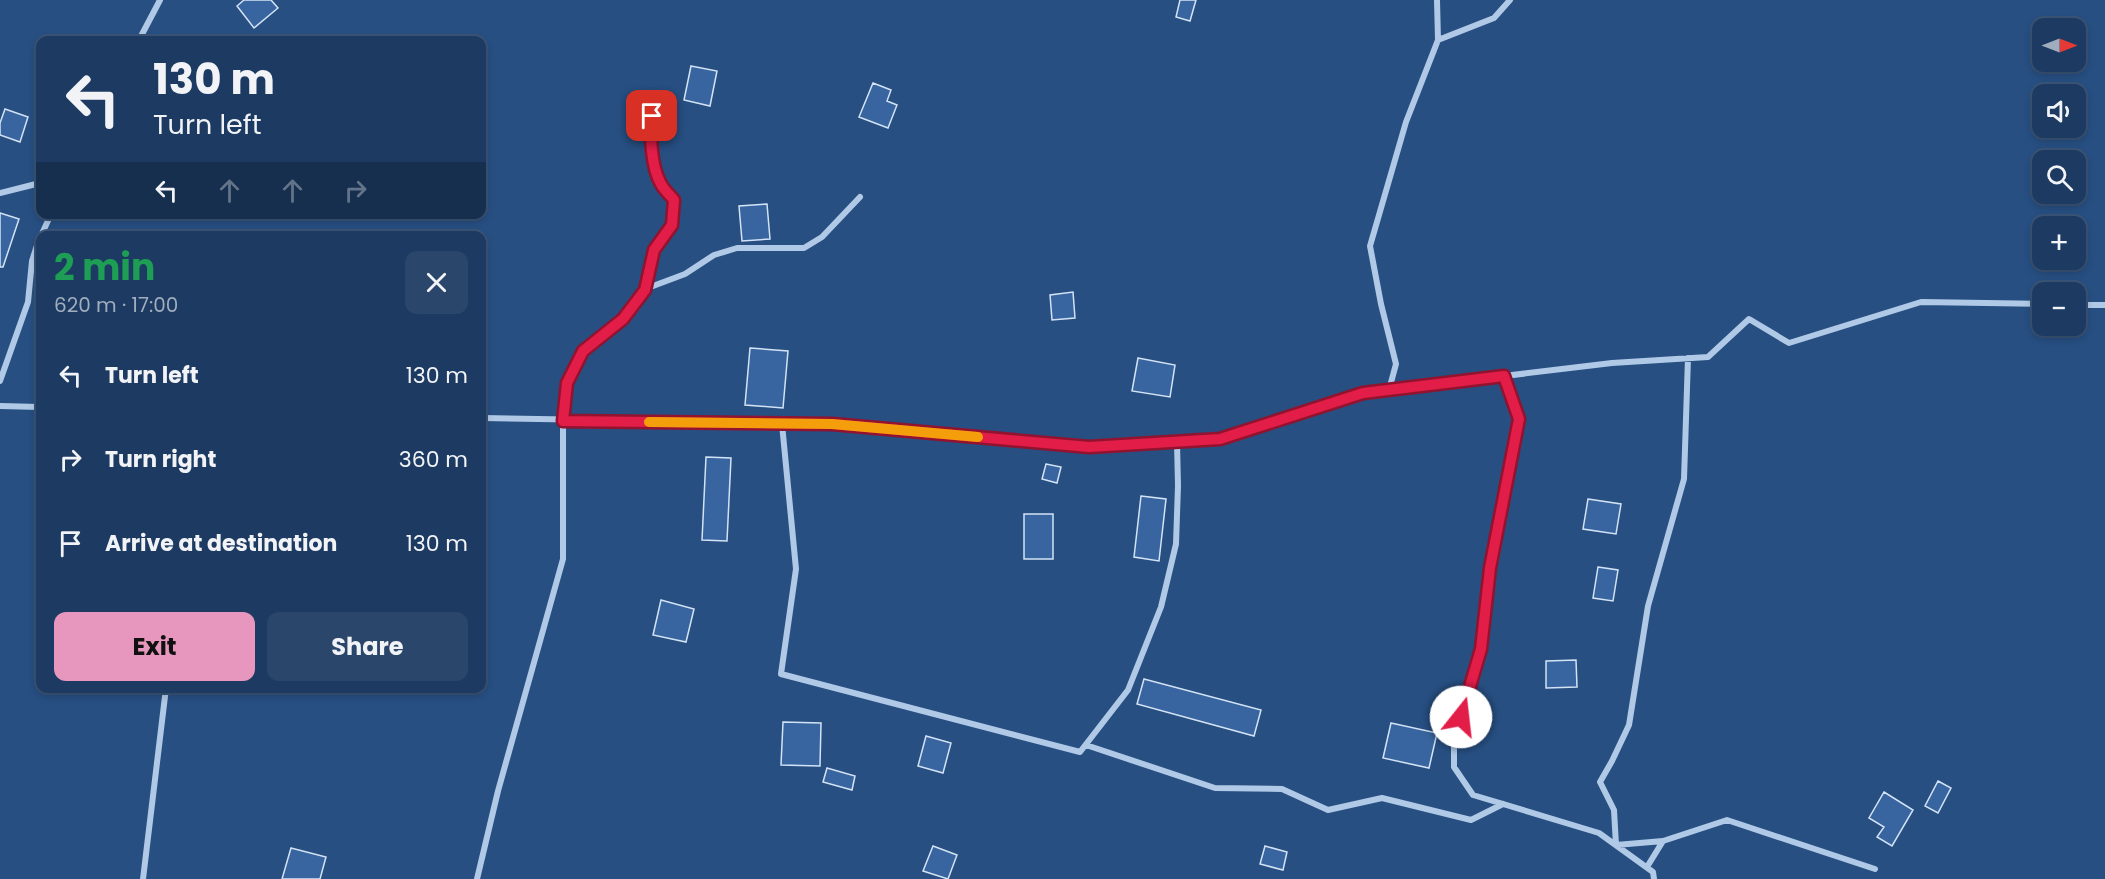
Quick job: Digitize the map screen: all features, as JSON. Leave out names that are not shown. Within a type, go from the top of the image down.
[{"type":"street","points":[[141,36],[160,0]]},
{"type":"street","points":[[1389,390],[1396,364],[1370,246],[1406,122],[1438,40],[1437,0]]},
{"type":"street","points":[[1438,40],[1494,18],[1510,0]]},
{"type":"street","points":[[477,879],[498,791],[563,559],[563,421],[567,383],[583,351],[623,319],[645,290],[654,250],[672,225],[674,200],[660,183],[650,137],[652,116],[669,100]]},
{"type":"street","points":[[0,193],[36,184]]},
{"type":"street","points":[[645,290],[685,274],[714,255],[737,249],[804,248],[822,237],[860,197]]},
{"type":"street","points":[[0,381],[28,302],[32,261],[36,250]]},
{"type":"street","points":[[486,418],[832,424],[1089,447],[1220,439],[1363,393],[1612,363],[1708,357],[1749,319],[1789,343],[1921,302],[2032,304]]},
{"type":"street","points":[[2086,304],[2105,305]]},
{"type":"street","points":[[1616,845],[1614,810],[1600,782],[1629,725],[1647,606],[1684,479],[1688,358]]},
{"type":"street","points":[[1504,376],[1519,419],[1490,568],[1481,649],[1454,740],[1454,767],[1473,795],[1599,833],[1653,872],[1654,879]]},
{"type":"street","points":[[0,406],[36,407]]},
{"type":"street","points":[[782,424],[796,569],[782,674],[1080,752],[1128,690],[1161,607],[1176,544],[1177,442]]},
{"type":"street","points":[[143,879],[165,693]]},
{"type":"street","points":[[1086,745],[1215,788],[1282,789],[1328,810],[1382,798],[1471,820],[1504,803]]},
{"type":"street","points":[[1616,845],[1663,841],[1727,820],[1875,869]]},
{"type":"street","points":[[1647,867],[1663,841]]},
{"type":"building","points":[[244,0],[271,0],[278,8],[254,28],[237,6]]},
{"type":"building","points":[[1180,0],[1196,0],[1190,21],[1176,17]]},
{"type":"building","points":[[691,66],[717,71],[710,106],[684,100]]},
{"type":"building","points":[[873,83],[891,90],[887,101],[897,105],[888,128],[859,117]]},
{"type":"building","points":[[5,109],[28,117],[20,142],[0,135],[0,123]]},
{"type":"building","points":[[767,204],[770,239],[742,241],[739,206]]},
{"type":"building","points":[[0,213],[19,219],[3,267],[0,267]]},
{"type":"building","points":[[1073,292],[1075,318],[1052,320],[1050,295]]},
{"type":"building","points":[[750,348],[788,351],[783,408],[745,405]]},
{"type":"building","points":[[1138,358],[1175,365],[1170,397],[1132,391]]},
{"type":"building","points":[[706,457],[731,458],[727,541],[702,540]]},
{"type":"building","points":[[1046,464],[1061,467],[1057,483],[1042,479]]},
{"type":"building","points":[[1141,496],[1166,499],[1159,561],[1134,557]]},
{"type":"building","points":[[1588,499],[1621,504],[1616,534],[1583,529]]},
{"type":"building","points":[[1024,514],[1053,514],[1053,559],[1024,559]]},
{"type":"building","points":[[1598,567],[1618,570],[1613,601],[1593,598]]},
{"type":"building","points":[[661,600],[694,609],[686,642],[653,635]]},
{"type":"building","points":[[1576,660],[1577,687],[1546,688],[1546,661]]},
{"type":"building","points":[[1144,679],[1261,710],[1254,736],[1137,704]]},
{"type":"building","points":[[783,722],[821,723],[820,766],[781,765]]},
{"type":"building","points":[[1391,723],[1437,733],[1429,768],[1383,758]]},
{"type":"building","points":[[926,736],[951,743],[943,773],[918,766]]},
{"type":"building","points":[[827,768],[855,776],[852,790],[823,782]]},
{"type":"building","points":[[1938,781],[1951,788],[1938,813],[1925,806]]},
{"type":"building","points":[[1884,792],[1913,810],[1892,846],[1877,837],[1884,827],[1869,818]]},
{"type":"building","points":[[933,846],[957,855],[948,879],[923,871]]},
{"type":"building","points":[[1265,846],[1287,852],[1283,870],[1260,864]]},
{"type":"building","points":[[291,848],[326,857],[320,879],[282,879]]},
{"type":"slow traffic","points":[[649,422],[832,424],[978,437]]},
{"type":"route","points":[[652,116],[651,147],[660,183],[674,200],[672,225],[654,250],[645,290],[623,319],[583,351],[567,383],[563,421],[832,424],[1089,447],[1220,439],[1363,393],[1504,376],[1519,419],[1490,568],[1481,649],[1461,717]]}]
